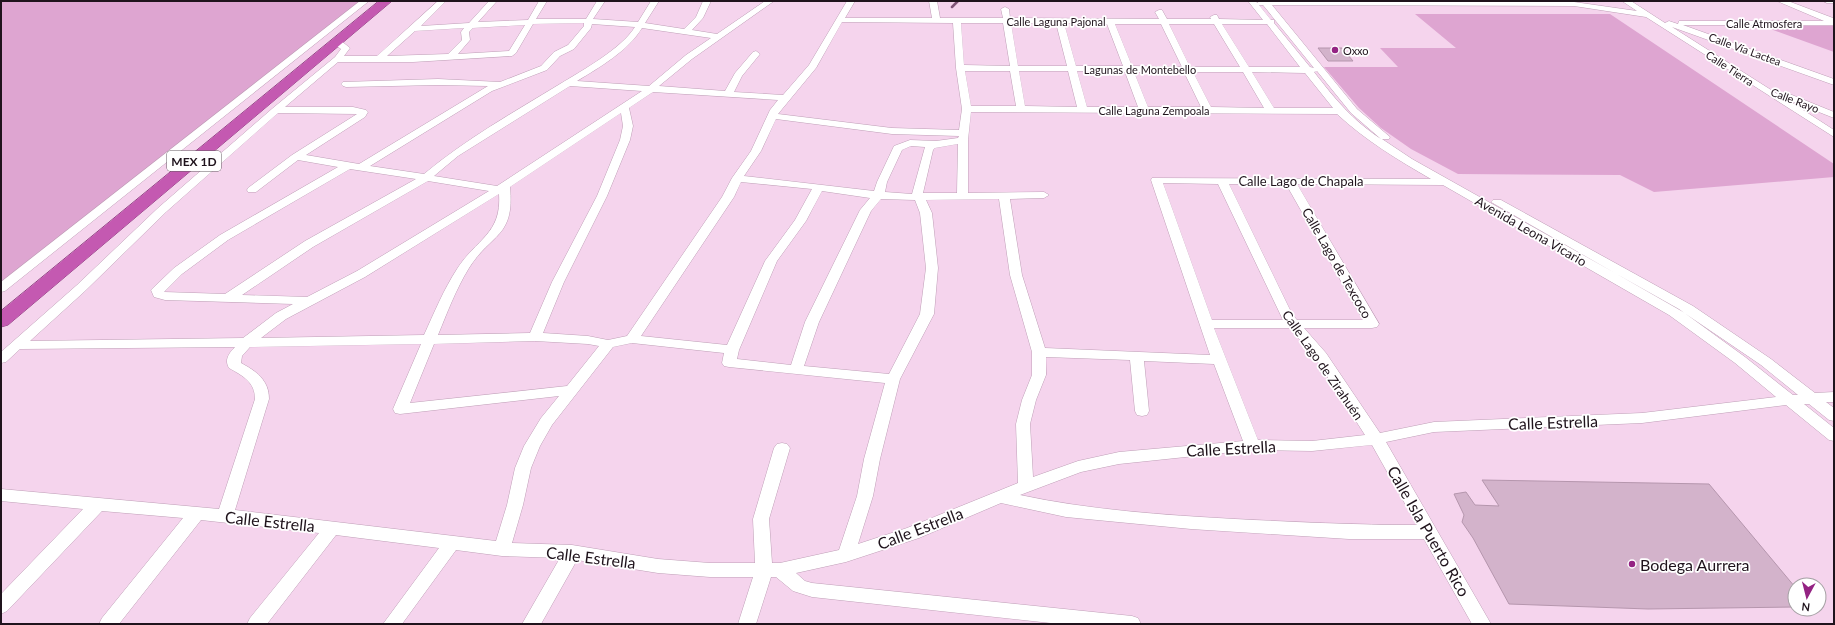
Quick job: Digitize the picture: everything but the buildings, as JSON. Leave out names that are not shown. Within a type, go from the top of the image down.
[{"type":"highway","name":"MEX 1D","points":[[1,321],[386,1]]},
{"type":"street","points":[[1,288],[365,1]]},
{"type":"street","points":[[379,59],[442,1]]},
{"type":"street","points":[[450,57],[466,40],[464,34],[470,26],[493,1]]},
{"type":"street","points":[[338,58],[413,59],[512,53],[532,22],[543,1]]},
{"type":"street","points":[[308,301],[165,296],[158,294],[157,290],[178,269],[209,246],[500,84],[544,68],[557,54],[571,47],[588,26],[588,21],[601,1]]},
{"type":"street","points":[[226,299],[309,244],[424,179],[454,154],[570,83],[633,36],[655,1]]},
{"type":"street","points":[[686,32],[700,19],[704,13],[707,1]]},
{"type":"street","points":[[225,516],[263,392],[260,384],[250,374],[234,365],[235,355],[247,342],[281,316],[361,274],[501,188],[651,89],[689,57],[770,1]]},
{"type":"street","points":[[632,340],[728,198],[737,178],[756,151],[772,116],[785,98],[813,66],[852,1]]},
{"type":"street","points":[[933,1],[936,21]]},
{"type":"street","name":"Calle Tierra","points":[[1626,1],[1831,130]]},
{"type":"street","points":[[1781,1],[1834,22]]},
{"type":"street","points":[[1827,1],[1834,1]]},
{"type":"street","points":[[1259,2],[1572,3],[1652,17]]},
{"type":"street","name":"Avenida Leona Vicario","points":[[1259,2],[1271,22],[1340,112],[1373,139],[1445,182],[1674,312],[1734,355],[1834,436]]},
{"type":"street","name":"Avenida Leona Vicario","points":[[1259,2],[1363,120],[1393,143],[1609,263],[1688,309],[1766,362],[1834,416]]},
{"type":"street","points":[[1005,9],[1021,110]]},
{"type":"street","points":[[1159,12],[1208,111]]},
{"type":"street","points":[[1212,14],[1271,111]]},
{"type":"street","name":"Calle Vía Lactea","points":[[1652,17],[1834,82]]},
{"type":"street","name":"Calle Laguna Pajonal","points":[[841,20],[1271,22]]},
{"type":"street","points":[[413,29],[532,22],[588,21],[641,25],[719,37]]},
{"type":"street","points":[[957,21],[960,68],[967,109],[963,137],[962,196]]},
{"type":"street","points":[[1059,21],[1083,110]]},
{"type":"street","points":[[1110,22],[1144,110]]},
{"type":"street","name":"Calle Atmosfera","points":[[1670,23],[1834,22]]},
{"type":"street","points":[[1,359],[81,288],[162,210],[338,58],[346,48],[337,42]]},
{"type":"street","points":[[728,93],[738,75],[756,54]]},
{"type":"street","name":"Lagunas de Montebello","points":[[960,68],[1320,70]]},
{"type":"street","points":[[346,84],[438,82],[500,84]]},
{"type":"street","points":[[570,83],[785,98]]},
{"type":"street","name":"Calle Rayo","points":[[1756,84],[1834,115]]},
{"type":"street","points":[[534,337],[558,282],[602,196],[625,140],[628,126],[624,106]]},
{"type":"street","name":"Calle Laguna Zempoala","points":[[967,109],[1340,112]]},
{"type":"street","points":[[252,190],[296,158],[362,115],[363,112],[353,110],[276,110]]},
{"type":"street","points":[[772,116],[892,131],[963,137]]},
{"type":"street","points":[[796,370],[812,322],[866,210],[879,194],[882,182],[898,148],[910,143],[935,144],[963,137]]},
{"type":"street","points":[[846,555],[865,496],[872,459],[893,378],[927,314],[932,268],[926,213],[919,197],[918,188],[928,149],[935,144]]},
{"type":"street","points":[[296,158],[424,179],[501,188]]},
{"type":"street","points":[[737,178],[819,186],[864,194],[919,197],[1044,195]]},
{"type":"street","name":"Calle Lago de Chapala","points":[[1207,324],[1178,247],[1156,180],[1445,182]]},
{"type":"street","name":"Calle Lago de Zirahuén","points":[[1222,181],[1286,315],[1296,324],[1321,356],[1376,439]]},
{"type":"street","name":"Calle Lago de Texcoco","points":[[1290,181],[1372,324],[1296,324]]},
{"type":"street","points":[[819,186],[800,221],[771,261],[732,350],[729,363],[893,378]]},
{"type":"street","points":[[501,188],[505,205],[502,222],[488,240],[469,260],[457,280],[428,340],[415,376],[400,409],[572,390]]},
{"type":"street","points":[[1004,195],[1016,275],[1039,352],[1039,375],[1029,400],[1023,424],[1026,486]]},
{"type":"street","points":[[1252,445],[1219,360],[1207,324],[1296,324]]},
{"type":"street","points":[[17,345],[428,340],[534,337],[588,340],[608,344],[632,340],[732,350]]},
{"type":"street","points":[[502,549],[515,505],[523,468],[532,446],[546,422],[608,344]]},
{"type":"street","points":[[1039,352],[1219,360]]},
{"type":"street","points":[[1137,356],[1142,411]]},
{"type":"street","name":"Calle Estrella","points":[[1,495],[225,516],[502,549],[572,552],[658,566],[710,570],[772,570],[846,555],[913,533],[1026,486],[1078,467],[1119,458],[1252,445],[1312,446],[1376,439],[1434,427],[1642,418],[1789,400],[1834,397]]},
{"type":"street","name":"Calle Isla Puerto Rico","points":[[1376,439],[1482,624]]},
{"type":"street","points":[[747,624],[772,570],[761,519],[782,448]]},
{"type":"street","points":[[1000,497],[1066,511],[1191,523],[1349,532],[1430,532]]},
{"type":"street","points":[[1,606],[98,504]]},
{"type":"street","points":[[108,624],[197,513]]},
{"type":"street","points":[[256,624],[332,528]]},
{"type":"street","points":[[392,624],[452,543]]},
{"type":"street","points":[[531,624],[572,552]]},
{"type":"street","points":[[772,570],[799,586],[812,590],[1132,624]]},
{"type":"shaded area","points":[[1,1],[369,1],[1,293]]},
{"type":"shaded area","points":[[1415,14],[1610,14],[1834,164],[1834,177],[1654,192],[1620,175],[1458,174],[1411,149],[1381,128],[1359,108],[1324,67],[1398,67],[1380,48],[1456,48]]},
{"type":"shaded area","points":[[1762,26],[1834,26],[1834,52]]},
{"type":"waterway","points":[[952,7],[958,1]]},
{"type":"place","name":"Oxxo","points":[[1335,50]]},
{"type":"place","name":"Bodega Aurrera","points":[[1632,564]]}]
